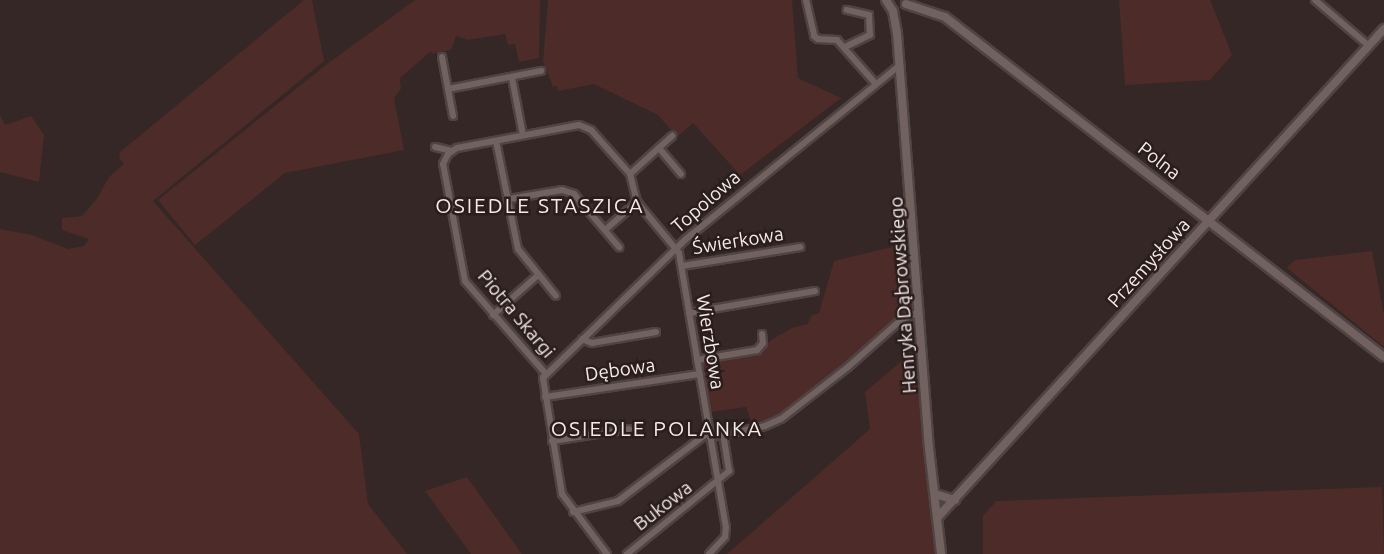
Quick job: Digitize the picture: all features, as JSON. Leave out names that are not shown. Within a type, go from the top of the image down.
[{"type":"street","points":[[806,0],[814,36],[818,39],[838,40],[875,83]]},
{"type":"street","points":[[1315,0],[1369,46]]},
{"type":"street","points":[[884,1],[901,7]]},
{"type":"street","name":"Henryka Dąbrowskiego","points":[[901,7],[897,33],[941,554]]},
{"type":"street","name":"Polna","points":[[901,7],[945,17],[1384,357]]},
{"type":"street","points":[[845,47],[870,35],[869,15],[847,10]]},
{"type":"street","name":"Przemysłowa","points":[[937,518],[1384,29]]},
{"type":"street","points":[[442,57],[453,116]]},
{"type":"street","name":"Topolowa","points":[[545,376],[677,248],[900,65]]},
{"type":"street","points":[[448,89],[541,71]]},
{"type":"street","points":[[512,78],[523,135]]},
{"type":"street","points":[[435,147],[452,151],[579,125],[592,130],[630,174],[637,202],[677,248]]},
{"type":"street","points":[[630,174],[672,136]]},
{"type":"street","points":[[496,141],[518,249],[556,296]]},
{"type":"street","points":[[659,148],[681,174]]},
{"type":"street","name":"Piotra Skargi","points":[[452,151],[443,167],[465,281],[545,376]]},
{"type":"street","points":[[509,199],[562,190],[574,194],[619,247]]},
{"type":"street","points":[[605,230],[637,202]]},
{"type":"street","name":"Świerkowa","points":[[682,266],[800,247]]},
{"type":"street","name":"Wierzbowa","points":[[677,248],[690,313],[725,537],[709,554]]},
{"type":"street","points":[[493,315],[538,275]]},
{"type":"street","points":[[690,313],[815,291]]},
{"type":"street","points":[[573,512],[618,501],[709,434],[723,435],[765,426],[781,419],[849,367],[901,320],[919,312]]},
{"type":"street","points":[[582,339],[592,343],[656,332]]},
{"type":"street","points":[[697,360],[757,349],[763,343],[762,334]]},
{"type":"street","name":"Dębowa","points":[[545,397],[699,374]]},
{"type":"street","points":[[545,376],[545,397],[562,494],[607,554]]},
{"type":"street","points":[[552,441],[629,429]]},
{"type":"street","points":[[718,482],[729,471],[723,435]]},
{"type":"street","name":"Bukowa","points":[[627,554],[718,482]]},
{"type":"street","points":[[935,494],[955,500]]},
{"type":"shaded area","points":[[304,0],[312,0],[324,61],[153,201],[359,434],[368,504],[407,554],[0,554],[0,229],[32,235],[68,249],[84,246],[89,239],[62,230],[62,218],[82,216],[96,200],[109,177],[124,164],[119,158],[120,152]]},
{"type":"shaded area","points":[[415,0],[540,0],[539,58],[519,62],[515,44],[508,45],[505,34],[468,40],[456,36],[451,50],[432,54],[431,51],[400,78],[401,89],[394,98],[404,150],[285,173],[195,245],[158,200],[327,64]]},
{"type":"shaded area","points":[[548,0],[792,0],[798,78],[841,98],[740,175],[693,123],[677,137],[658,115],[594,84],[558,91],[557,86],[553,87],[543,61]]},
{"type":"shaded area","points":[[1119,0],[1210,0],[1232,55],[1210,80],[1125,85]]},
{"type":"shaded area","points":[[0,115],[5,125],[31,116],[44,135],[39,182],[0,172]]},
{"type":"shaded area","points":[[912,242],[915,307],[846,367],[774,420],[753,427],[746,407],[710,412],[702,362],[759,353],[771,340],[792,328],[807,324],[812,315],[819,313],[834,261]]},
{"type":"shaded area","points":[[1372,251],[1384,315],[1384,347],[1287,268],[1295,260]]},
{"type":"shaded area","points":[[918,347],[935,554],[727,554],[870,429],[865,392]]},
{"type":"shaded area","points":[[467,477],[522,554],[471,554],[425,491]]},
{"type":"shaded area","points":[[1382,487],[1384,554],[983,554],[983,516],[996,501]]},
{"type":"district","name":"OSIEDLE STASZICA","points":[[540,205]]},
{"type":"district","name":"OSIEDLE POLANKA","points":[[657,428]]}]
